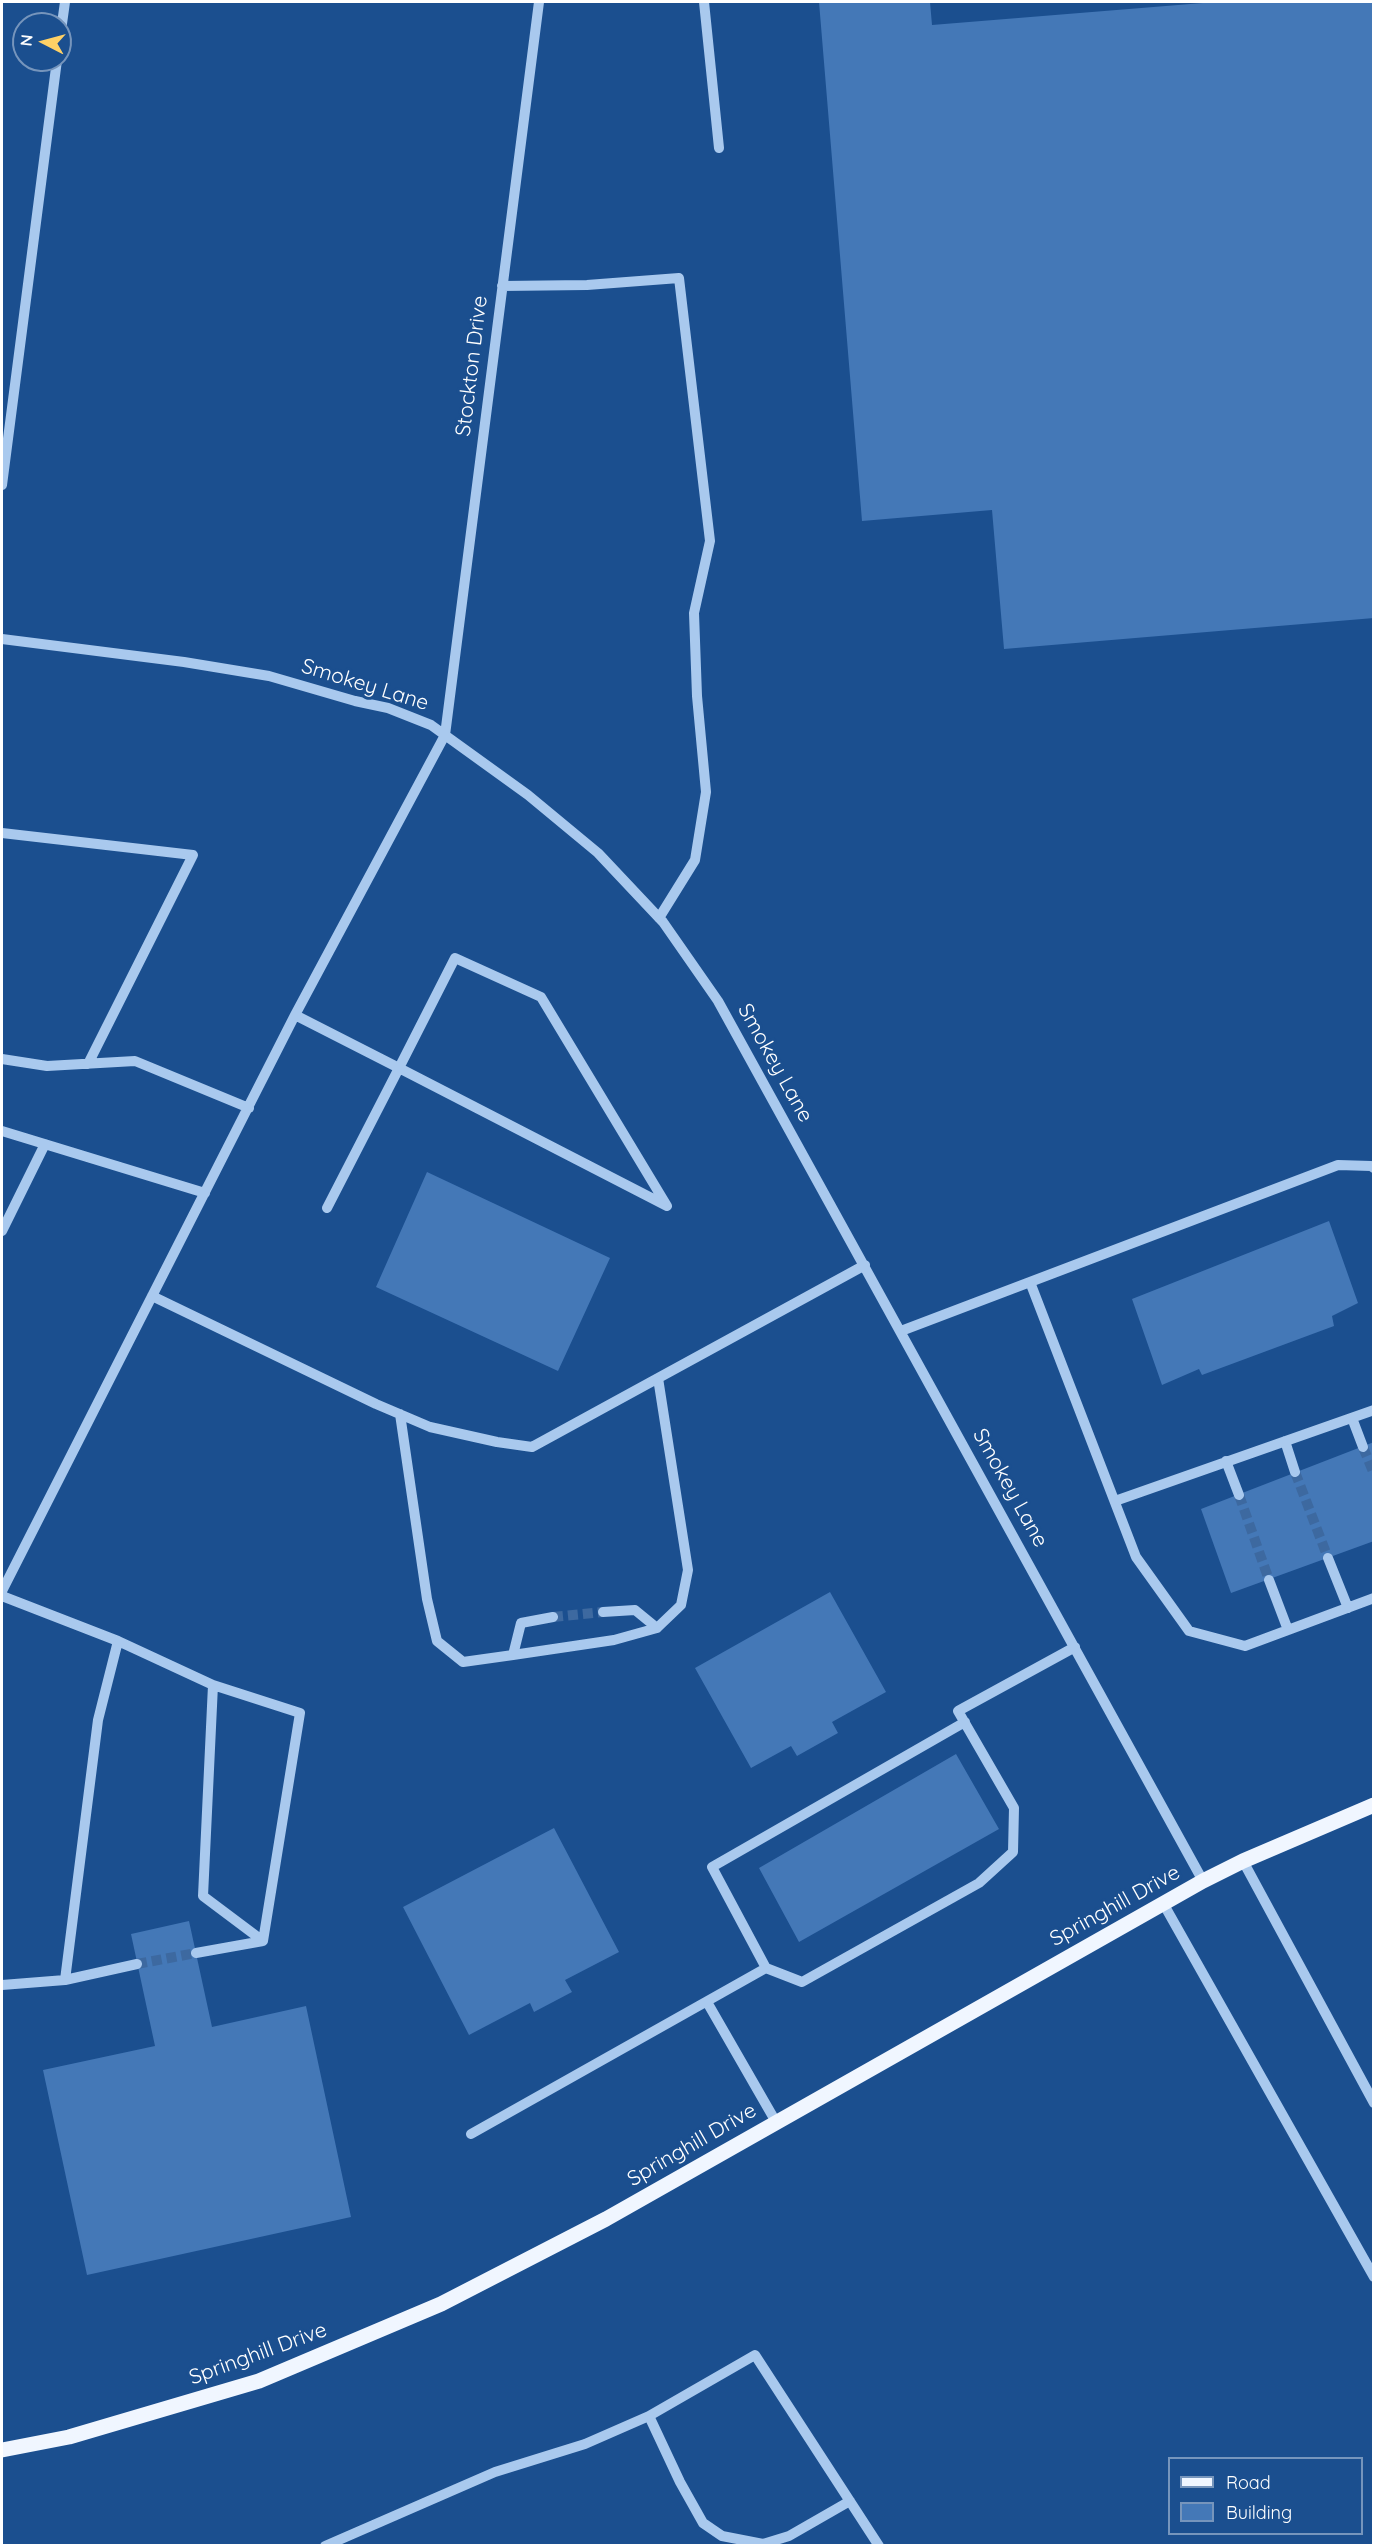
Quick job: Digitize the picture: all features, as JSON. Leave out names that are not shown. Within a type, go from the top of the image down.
[{"type":"main road","name":"Springhill Drive","points":[[2,2450],[69,2437],[259,2381],[441,2304],[606,2219],[1203,1881],[1243,1861],[1374,1805]]},
{"type":"street","name":"Stockton Drive","points":[[445,735],[539,2]]},
{"type":"street","points":[[704,2],[719,148]]},
{"type":"street","points":[[2,485],[55,72]]},
{"type":"street","points":[[502,286],[587,285],[679,278],[710,541],[694,613],[697,696],[706,792],[695,860],[659,918]]},
{"type":"street","points":[[2,383],[15,384]]},
{"type":"street","name":"Smokey Lane","points":[[2,639],[184,662],[269,676],[355,701],[388,708],[431,725],[528,795],[598,853],[659,918],[718,1001],[1203,1881]]},
{"type":"street","points":[[2,1591],[296,1015],[445,735]]},
{"type":"street","points":[[2,833],[193,855],[88,1064]]},
{"type":"street","points":[[296,1015],[399,1068],[471,1105],[667,1206],[541,997],[455,958],[399,1068],[327,1208]]},
{"type":"street","points":[[2,1059],[47,1066],[135,1061],[249,1108]]},
{"type":"street","points":[[2,1131],[205,1193]]},
{"type":"street","points":[[2,1231],[45,1144]]},
{"type":"street","points":[[901,1331],[1338,1166],[1371,1166],[1374,1168]]},
{"type":"street","points":[[152,1296],[430,1427],[497,1442],[532,1447],[865,1265]]},
{"type":"street","points":[[1030,1282],[1136,1557],[1189,1631],[1245,1646],[1374,1598]]},
{"type":"street","points":[[400,1414],[427,1599],[437,1641],[463,1662],[614,1640],[657,1628],[681,1605],[688,1570],[658,1378]]},
{"type":"street","points":[[1115,1501],[1374,1410]]},
{"type":"street","points":[[1352,1418],[1363,1447]]},
{"type":"street","points":[[1286,1441],[1295,1472]]},
{"type":"street","points":[[1226,1461],[1239,1495]]},
{"type":"street","points":[[1328,1558],[1348,1608]]},
{"type":"street","points":[[1269,1580],[1288,1630]]},
{"type":"street","points":[[2,1596],[118,1641],[213,1685],[300,1713],[263,1941]]},
{"type":"street","points":[[603,1612],[635,1610],[657,1628]]},
{"type":"street","points":[[513,1655],[521,1623],[553,1617]]},
{"type":"street","points":[[65,1980],[98,1720],[118,1641]]},
{"type":"street","points":[[965,1722],[712,1867],[766,1968],[802,1982],[979,1883],[1013,1852],[1014,1808],[965,1722],[958,1711],[1075,1647]]},
{"type":"street","points":[[213,1685],[203,1896],[263,1941]]},
{"type":"street","points":[[1243,1861],[1374,2103]]},
{"type":"street","points":[[1163,1903],[1374,2277]]},
{"type":"street","points":[[196,1953],[263,1941]]},
{"type":"street","points":[[2,1985],[65,1980],[137,1965]]},
{"type":"street","points":[[471,2134],[766,1968]]},
{"type":"street","points":[[707,2002],[776,2122]]},
{"type":"street","points":[[325,2546],[495,2472],[585,2444],[649,2416],[755,2355],[879,2546]]},
{"type":"street","points":[[649,2416],[680,2482],[703,2523],[722,2536],[763,2544],[789,2536],[850,2501]]},
{"type":"building","points":[[819,2],[930,2],[932,25],[1215,2],[1374,2],[1374,618],[1004,649],[992,510],[862,521]]},
{"type":"building","points":[[427,1172],[610,1258],[558,1371],[376,1287]]},
{"type":"building","points":[[1329,1221],[1358,1303],[1332,1316],[1334,1326],[1202,1375],[1199,1369],[1162,1385],[1132,1299]]},
{"type":"building","points":[[1374,1442],[1374,1541],[1231,1593],[1201,1509]]},
{"type":"building","points":[[830,1592],[886,1692],[832,1722],[838,1733],[797,1756],[791,1746],[751,1768],[695,1668]]},
{"type":"building","points":[[956,1754],[999,1829],[799,1942],[759,1868]]},
{"type":"building","points":[[554,1828],[619,1952],[565,1980],[572,1992],[534,2012],[530,2003],[469,2035],[403,1907]]},
{"type":"building","points":[[189,1921],[212,2027],[306,2006],[351,2217],[87,2275],[43,2070],[155,2046],[131,1934]]},
{"type":"tunnel","points":[[1363,1447],[1374,1474]]},
{"type":"tunnel","points":[[1295,1472],[1328,1558]]},
{"type":"tunnel","points":[[1239,1495],[1269,1580]]},
{"type":"tunnel","points":[[553,1617],[603,1612]]},
{"type":"tunnel","points":[[137,1964],[196,1953]]}]
